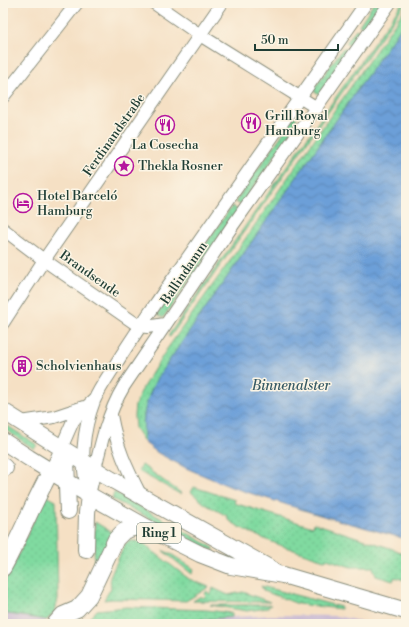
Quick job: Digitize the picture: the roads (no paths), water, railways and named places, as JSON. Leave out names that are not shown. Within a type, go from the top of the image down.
[{"type":"main road","points":[[3,411],[89,465],[283,575]]},
{"type":"main road","name":"Ring 1","points":[[3,441],[89,495],[146,527],[200,554],[231,566],[283,575],[406,612]]},
{"type":"main road","points":[[62,448],[66,460],[68,511]]},
{"type":"main road","points":[[3,568],[14,550],[24,524],[51,471]]},
{"type":"main road","points":[[86,550],[89,495]]},
{"type":"main road","points":[[59,620],[77,609],[89,596],[116,539],[124,532],[133,528],[146,527]]},
{"type":"street","points":[[3,97],[77,3]]},
{"type":"street","points":[[154,3],[200,35],[317,108]]},
{"type":"street","name":"Ferdinandstraße","points":[[3,323],[44,260],[222,3]]},
{"type":"street","name":"Ballindamm","points":[[51,471],[73,421],[92,402],[139,326],[164,294],[366,3]]},
{"type":"street","name":"Ballindamm","points":[[89,465],[124,386],[233,225],[390,3]]},
{"type":"street","name":"Brandsende","points":[[3,229],[44,260],[139,326]]},
{"type":"street","points":[[139,326],[147,328],[166,324]]},
{"type":"street","points":[[21,422],[54,417],[72,412],[92,402]]},
{"type":"street","name":"Ballindamm","points":[[89,495],[87,430],[92,402]]},
{"type":"street","points":[[111,414],[116,440],[121,454],[142,496]]},
{"type":"water","name":"Binnenalster","points":[[406,20],[406,539],[316,514],[231,487],[186,468],[158,453],[145,443],[144,417],[147,402],[157,378]]},
{"type":"railway","points":[[3,620],[27,624]]},
{"type":"railway","points":[[256,624],[303,624]]},
{"type":"place","name":"Grill Royal Hamburg","points":[[251,123]]},
{"type":"place","name":"La Cosecha","points":[[165,125]]},
{"type":"place","name":"Thekla Rosner","points":[[124,166]]},
{"type":"place","name":"Hotel Barceló Hamburg","points":[[23,203]]},
{"type":"place","name":"Scholvienhaus","points":[[22,366]]}]
